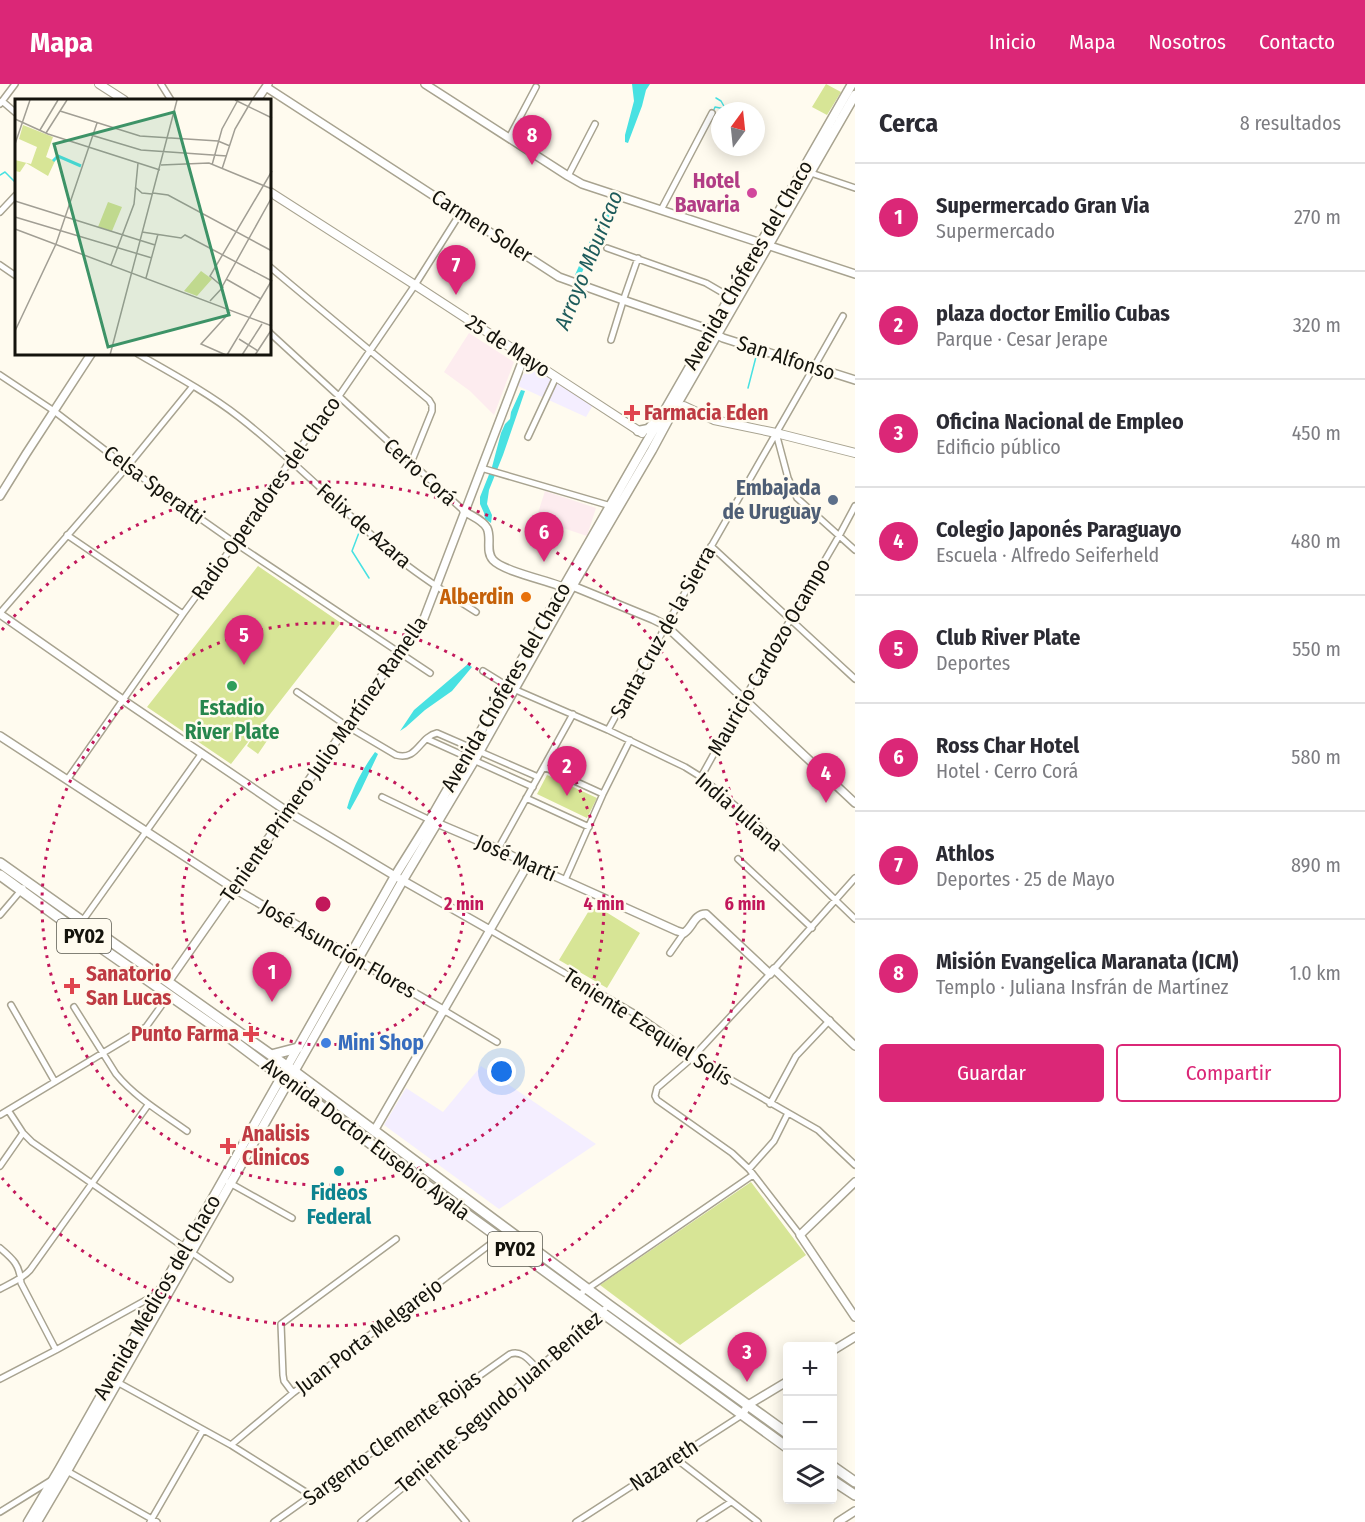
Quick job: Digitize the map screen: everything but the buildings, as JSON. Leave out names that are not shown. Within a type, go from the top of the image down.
[{"type":"highway","name":"Avenida Doctor Eusebio Ayala","points":[[0,863],[77,931],[218,1029],[374,1131],[783,1430]]},
{"type":"highway","name":"Avenida Doctor Eusebio Ayala","points":[[0,875],[25,886],[82,922],[271,1055],[288,1074],[447,1200],[783,1444]]},
{"type":"highway","points":[[271,1055],[298,1048]]},
{"type":"highway","points":[[447,1200],[455,1191]]},
{"type":"highway","points":[[837,1469],[855,1482]]},
{"type":"highway","points":[[837,1483],[855,1496]]},
{"type":"main road","points":[[99,84],[122,99]]},
{"type":"main road","name":"Avenida Chóferes del Chaco","points":[[807,171],[852,84]]},
{"type":"main road","name":"Avenida Chóferes del Chaco","points":[[614,507],[626,495],[651,436],[673,411],[714,333],[807,171],[855,95]]},
{"type":"main road","name":"25 de Mayo","points":[[272,193],[524,357],[651,436]]},
{"type":"main road","name":"Avenida Chóferes del Chaco","points":[[288,1074],[614,507],[674,395],[714,333],[729,297],[765,244]]},
{"type":"main road","points":[[651,436],[648,429],[652,427],[668,399],[674,395]]},
{"type":"main road","points":[[673,411],[684,406],[714,420],[855,453]]},
{"type":"main road","name":"Avenida Chóferes del Chaco","points":[[288,1074],[298,1048],[353,959]]},
{"type":"main road","name":"Avenida Médicos del Chaco","points":[[28,1522],[64,1470],[288,1074]]},
{"type":"main road","name":"Avenida Médicos del Chaco","points":[[37,1522],[57,1481]]},
{"type":"street","points":[[15,84],[1,103],[15,112]]},
{"type":"street","points":[[161,84],[170,99]]},
{"type":"street","points":[[425,84],[582,183],[855,274]]},
{"type":"street","points":[[258,99],[265,85]]},
{"type":"street","name":"Carmen Soler","points":[[265,85],[563,279],[714,333]]},
{"type":"street","points":[[509,138],[536,87]]},
{"type":"street","points":[[661,210],[711,115]]},
{"type":"street","points":[[568,176],[595,124]]},
{"type":"street","points":[[807,171],[855,188]]},
{"type":"street","points":[[0,212],[15,196]]},
{"type":"street","name":"Radio Operadores del Chaco","points":[[67,780],[235,543],[290,461],[339,396],[415,285],[461,212]]},
{"type":"street","points":[[608,248],[706,283],[729,297]]},
{"type":"street","points":[[611,340],[638,258]]},
{"type":"street","points":[[0,265],[15,275]]},
{"type":"street","points":[[272,269],[429,400],[432,411],[411,463]]},
{"type":"street","name":"Santa Cruz de la Sierra","points":[[608,730],[665,625],[816,367],[843,316]]},
{"type":"street","name":"San Alfonso","points":[[714,333],[855,380]]},
{"type":"street","name":"Cerro Corá","points":[[272,335],[464,512],[487,527],[489,551],[494,561],[506,568],[568,586]]},
{"type":"street","points":[[0,494],[91,356]]},
{"type":"street","name":"Felix de Azara","points":[[142,356],[194,386],[239,417],[404,562],[436,587],[476,612]]},
{"type":"street","name":"Teniente Primero Julio Martínez Ramella","points":[[168,982],[398,653],[423,621],[464,512],[485,469],[524,357]]},
{"type":"street","name":"Celsa Speratti","points":[[0,375],[54,411],[127,467],[235,543],[430,673]]},
{"type":"street","points":[[528,437],[556,377]]},
{"type":"street","points":[[0,614],[194,386]]},
{"type":"street","points":[[776,433],[788,478],[797,498],[855,550]]},
{"type":"street","points":[[485,469],[614,507]]},
{"type":"street","name":"Mauricio Cardozo Ocampo","points":[[701,777],[855,506]]},
{"type":"street","points":[[68,535],[183,614]]},
{"type":"street","points":[[711,546],[855,679]]},
{"type":"street","points":[[568,586],[665,625],[855,802]]},
{"type":"street","name":"Teniente Ezequiel Solís","points":[[0,614],[288,812],[637,1015],[670,1038],[692,1058],[818,1130],[855,1165]]},
{"type":"street","points":[[483,671],[510,687]]},
{"type":"street","name":"India Juliana","points":[[510,687],[630,740],[686,767],[701,777],[756,823],[855,920]]},
{"type":"street","points":[[297,692],[347,726],[399,756],[413,753],[434,733],[437,733],[538,777]]},
{"type":"street","points":[[498,849],[573,714]]},
{"type":"street","name":"José Asunción Flores","points":[[0,736],[233,888],[497,1042]]},
{"type":"street","points":[[427,739],[534,787]]},
{"type":"street","points":[[565,880],[630,740]]},
{"type":"street","points":[[77,931],[202,753]]},
{"type":"street","points":[[544,767],[603,794]]},
{"type":"street","name":"José Martí","points":[[382,797],[684,933]]},
{"type":"street","points":[[526,798],[589,827]]},
{"type":"street","points":[[738,859],[812,928]]},
{"type":"street","points":[[374,1131],[528,864]]},
{"type":"street","points":[[855,878],[692,1058],[659,1085],[655,1091],[657,1100],[732,1154],[751,1172],[800,1235],[855,1317]]},
{"type":"street","points":[[0,915],[25,886]]},
{"type":"street","points":[[670,953],[684,933],[690,929],[697,916],[706,914],[830,1020],[855,1046]]},
{"type":"street","points":[[0,1115],[146,1027],[169,995]]},
{"type":"street","points":[[11,1005],[55,1082]]},
{"type":"street","points":[[74,1007],[122,1082],[148,1105],[187,1131]]},
{"type":"street","points":[[770,1104],[796,1056],[830,1020]]},
{"type":"street","points":[[0,1288],[21,1279],[30,1270],[148,1105]]},
{"type":"street","points":[[9,1110],[23,1133],[32,1142],[230,1280]]},
{"type":"street","points":[[577,1296],[751,1172],[774,1141],[788,1113]]},
{"type":"street","points":[[0,1166],[23,1133]]},
{"type":"street","points":[[227,1182],[292,1218]]},
{"type":"street","points":[[800,1235],[855,1182]]},
{"type":"street","name":"Juan Porta Melgarejo","points":[[231,1445],[292,1393],[509,1230]]},
{"type":"street","points":[[292,1393],[283,1375],[281,1324],[396,1239]]},
{"type":"street","points":[[0,1248],[17,1266],[21,1283],[56,1350]]},
{"type":"street","points":[[0,1379],[162,1295]]},
{"type":"street","name":"Teniente Segundo Juan Benítez","points":[[361,1522],[423,1472],[609,1305]]},
{"type":"street","points":[[837,1348],[855,1336]]},
{"type":"street","name":"Sargento Clemente Rojas","points":[[274,1522],[510,1354],[515,1352],[522,1354],[537,1368]]},
{"type":"street","points":[[114,1380],[231,1445],[312,1496]]},
{"type":"street","points":[[748,1406],[783,1384]]},
{"type":"street","name":"Nazareth","points":[[576,1522],[742,1415],[748,1406]]},
{"type":"street","points":[[64,1470],[153,1521],[203,1430]]},
{"type":"street","points":[[675,1458],[758,1522]]},
{"type":"street","points":[[423,1472],[466,1522]]},
{"type":"street","points":[[0,1512],[57,1481]]},
{"type":"street","points":[[700,1522],[731,1502]]},
{"type":"street","points":[[838,1522],[855,1512]]},
{"type":"shaded area","points":[[469,333],[514,362],[494,415],[470,391],[444,372]]},
{"type":"shaded area","points":[[528,365],[593,405],[586,417],[518,386]]},
{"type":"shaded area","points":[[545,491],[596,508],[587,536],[536,519]]},
{"type":"shaded area","points":[[481,1066],[596,1144],[499,1209],[384,1125],[406,1088],[443,1112]]},
{"type":"green space","points":[[826,84],[841,92],[827,115],[812,107]]},
{"type":"green space","points":[[258,566],[341,623],[260,727],[271,735],[258,754],[247,746],[255,733],[231,764],[147,707]]},
{"type":"green space","points":[[547,775],[597,798],[587,818],[537,794]]},
{"type":"green space","points":[[593,904],[640,933],[607,988],[559,960]]},
{"type":"green space","points":[[751,1182],[806,1255],[680,1345],[600,1285]]},
{"type":"water","points":[[632,84],[650,84],[628,143],[625,142],[625,135],[634,101]]},
{"type":"water","points":[[609,200],[617,203],[614,212],[600,241],[594,245],[580,277],[575,275],[606,212]]},
{"type":"water","points":[[521,390],[525,391],[489,490],[487,504],[492,515],[491,523],[485,519],[480,497],[492,467],[501,433],[510,419]]},
{"type":"water","points":[[468,664],[472,667],[452,691],[400,731],[414,710]]},
{"type":"water","points":[[375,752],[378,754],[350,810],[347,808],[355,786]]},
{"type":"waterway","points":[[716,98],[722,102]]},
{"type":"waterway","points":[[0,175],[5,172],[15,182]]},
{"type":"waterway","points":[[748,388],[757,353]]},
{"type":"waterway","points":[[360,530],[352,551],[369,578]]},
{"type":"place","name":"Misión Evangelica Maranata (ICM)","points":[[532,165]]},
{"type":"place","name":"Hotel Bavaria","points":[[752,193]]},
{"type":"place","name":"Athlos","points":[[456,295]]},
{"type":"place","name":"Farmacia Eden","points":[[632,413]]},
{"type":"place","name":"Embajada de Uruguay","points":[[833,500]]},
{"type":"place","name":"Ross Char Hotel","points":[[544,562]]},
{"type":"place","name":"Alberdin","points":[[526,597]]},
{"type":"place","name":"Club River Plate","points":[[244,665]]},
{"type":"place","name":"Estadio River Plate","points":[[232,686]]},
{"type":"place","name":"plaza doctor Emilio Cubas","points":[[567,796]]},
{"type":"place","name":"Colegio Japonés Paraguayo","points":[[826,803]]},
{"type":"place","name":"Sanatorio San Lucas","points":[[72,986]]},
{"type":"place","name":"Supermercado Gran Via","points":[[272,1002]]},
{"type":"place","name":"Punto Farma","points":[[251,1034]]},
{"type":"place","name":"Mini Shop","points":[[326,1043]]},
{"type":"place","name":"Analisis Clinicos","points":[[228,1146]]},
{"type":"place","name":"Fideos Federal","points":[[339,1171]]},
{"type":"place","name":"Oficina Nacional de Empleo","points":[[747,1382]]},
{"type":"water label","name":"Arroyo Mburicao","points":[[588,260]]}]
